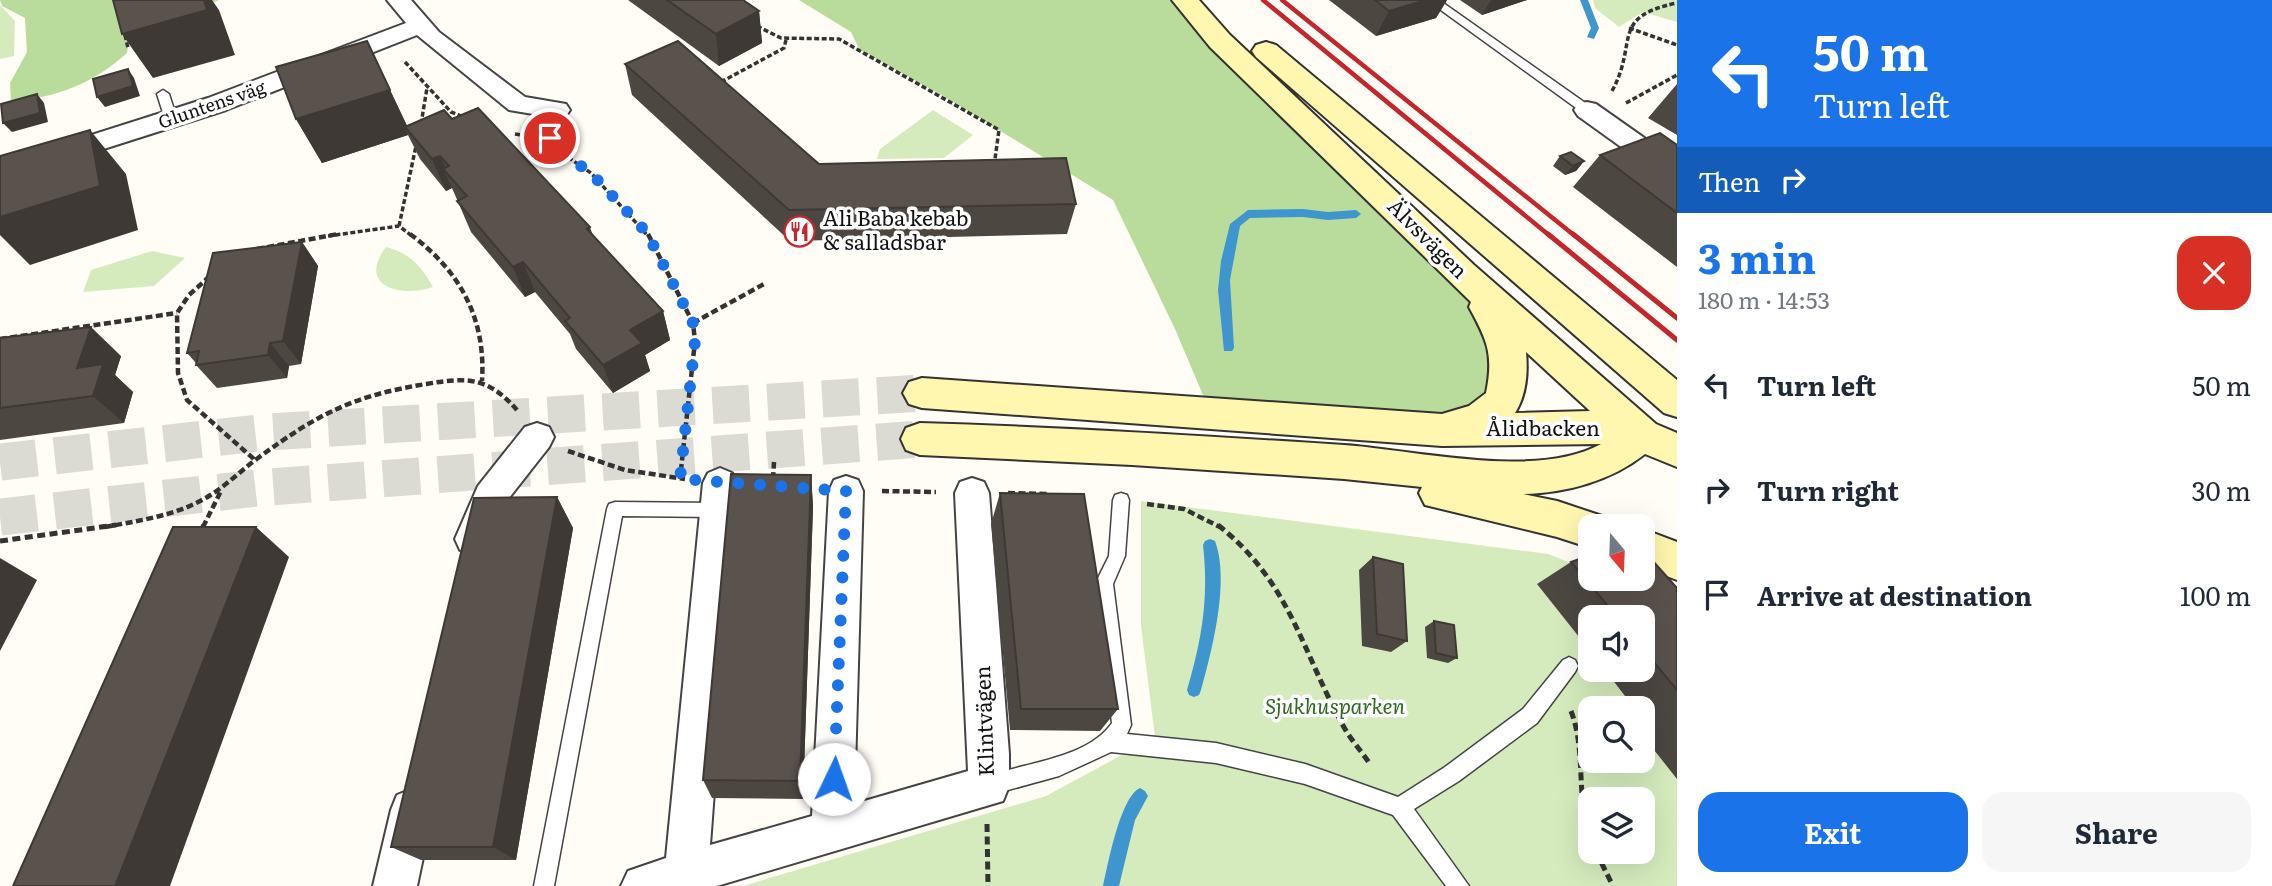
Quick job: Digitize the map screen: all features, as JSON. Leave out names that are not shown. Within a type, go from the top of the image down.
[{"type":"main road","name":"Älvsvägen","points":[[1185,0],[1220,41],[1462,274],[1677,470]]},
{"type":"main road","name":"Älvsvägen","points":[[1195,0],[1246,33],[1677,402]]},
{"type":"main road","points":[[1442,430],[1482,416],[1503,401],[1510,368],[1508,348],[1496,320],[1462,274]]},
{"type":"main road","points":[[1584,323],[1634,382],[1645,411],[1641,435],[1677,451]]},
{"type":"main road","name":"Ålidbacken","points":[[922,393],[1442,430],[1596,427],[1641,435]]},
{"type":"main road","name":"Ålidbacken","points":[[920,439],[1346,462],[1504,477],[1554,474],[1591,466],[1621,454],[1641,435]]},
{"type":"main road","points":[[1262,459],[1356,480],[1468,497],[1578,526]]},
{"type":"main road","points":[[1656,553],[1677,561]]},
{"type":"street","points":[[398,0],[413,13],[419,26],[518,104],[556,110]]},
{"type":"street","name":"Gluntens väg","points":[[0,173],[264,87],[419,26]]},
{"type":"street","points":[[1595,103],[1677,174]]},
{"type":"street","points":[[466,570],[485,500],[502,474],[537,438]]},
{"type":"street","points":[[832,832],[846,491]]},
{"type":"street","name":"Klintvägen","points":[[643,886],[988,786],[989,754],[972,493]]},
{"type":"street","points":[[686,873],[719,497]]},
{"type":"street","points":[[395,886],[418,780]]},
{"type":"lane","points":[[1432,0],[1595,103]]},
{"type":"lane","points":[[163,94],[171,119]]},
{"type":"lane","points":[[544,886],[615,509],[719,497]]},
{"type":"lane","points":[[1110,742],[1122,724],[1104,584],[1117,556],[1121,500]]},
{"type":"lane","points":[[1400,807],[1452,774],[1530,716],[1570,666]]},
{"type":"lane","points":[[988,786],[1059,766],[1110,742],[1216,752],[1305,774],[1400,807],[1459,886]]},
{"type":"path","points":[[1595,103],[1612,91],[1620,80],[1628,51],[1629,28],[1636,15],[1648,8],[1677,3]]},
{"type":"path","points":[[750,22],[772,36],[786,40],[824,37],[839,39],[999,130],[993,177]]},
{"type":"path","points":[[123,24],[128,48]]},
{"type":"path","points":[[1629,28],[1677,46]]},
{"type":"path","points":[[714,86],[784,48],[786,40]]},
{"type":"path","points":[[1619,106],[1677,75]]},
{"type":"path","points":[[419,131],[427,87]]},
{"type":"path","points":[[550,138],[556,149],[591,173],[647,233],[693,323],[695,341],[680,479]]},
{"type":"path","points":[[400,226],[416,145]]},
{"type":"path","points":[[253,251],[262,246],[400,226],[442,260],[472,307],[485,361],[482,381]]},
{"type":"path","points":[[219,270],[189,295],[177,313],[178,373],[187,400],[256,460]]},
{"type":"path","points":[[693,323],[764,284]]},
{"type":"path","points":[[0,339],[177,313]]},
{"type":"path","points":[[0,541],[141,519],[185,508],[221,491],[256,460],[346,403],[391,390],[439,382],[482,381],[502,391],[537,438],[592,462],[633,474],[680,479],[719,497],[773,487],[774,463]]},
{"type":"path","points":[[198,535],[221,491]]},
{"type":"path","points":[[846,491],[1052,494]]},
{"type":"path","points":[[1121,500],[1183,508],[1214,522],[1245,545],[1281,593],[1344,727],[1400,807]]},
{"type":"path","points":[[1557,682],[1579,726],[1581,787]]},
{"type":"path","points":[[988,786],[988,886]]},
{"type":"path","points":[[1602,864],[1612,884]]},
{"type":"green space","points":[[0,0],[219,0],[129,41],[127,53],[87,81],[44,97],[11,102],[10,83],[27,52],[25,18],[2,6]]},
{"type":"green space","points":[[799,0],[1185,0],[1462,274],[1509,348],[1482,417],[1211,414],[1175,329],[1113,200],[945,97],[859,49],[851,32]]},
{"type":"green space","points":[[1593,0],[1677,0],[1677,22],[1643,12],[1619,27],[1595,8]]},
{"type":"green space","points":[[0,5],[15,21],[14,56],[0,59]]},
{"type":"green space","points":[[933,110],[973,135],[944,158],[877,159],[880,149]]},
{"type":"green space","points":[[386,247],[402,253],[414,262],[433,287],[408,291],[387,286],[376,272],[378,261]]},
{"type":"green space","points":[[152,251],[185,258],[154,286],[83,292],[91,270]]},
{"type":"green space","name":"Sjukhusparken","points":[[1141,501],[1548,554],[1578,566],[1578,592],[1631,592],[1677,607],[1677,886],[743,886],[1046,796],[1155,737],[1141,626]]},
{"type":"building","points":[[113,0],[204,0],[207,10],[122,34]]},
{"type":"building","points":[[667,0],[743,0],[759,11],[716,34]]},
{"type":"building","points":[[1375,0],[1426,0],[1389,11]]},
{"type":"building","points":[[367,41],[390,90],[296,119],[276,67]]},
{"type":"building","points":[[678,41],[819,164],[1066,158],[1076,204],[789,210],[625,64]]},
{"type":"building","points":[[128,69],[133,86],[97,97],[93,79]]},
{"type":"building","points":[[37,94],[40,113],[3,123],[1,104]]},
{"type":"building","points":[[478,108],[590,227],[587,229],[663,311],[630,330],[642,343],[603,365],[565,321],[570,318],[523,262],[513,267],[457,201],[467,196],[443,169],[449,166],[440,156],[432,159],[405,127],[444,110],[452,119]]},
{"type":"building","points":[[90,130],[100,186],[0,217],[0,156]]},
{"type":"building","points":[[1660,133],[1677,145],[1677,213],[1600,155]]},
{"type":"building","points":[[1571,152],[1584,161],[1573,166],[1560,156]]},
{"type":"building","points":[[302,242],[283,341],[270,343],[268,355],[196,365],[199,351],[187,353],[213,253]]},
{"type":"building","points":[[91,327],[77,368],[103,364],[93,396],[0,408],[0,338]]},
{"type":"building","points":[[731,474],[811,475],[800,781],[703,780]]},
{"type":"building","points":[[1000,493],[1084,494],[1118,709],[1021,709]]},
{"type":"building","points":[[557,497],[493,847],[391,847],[474,498]]},
{"type":"building","points":[[173,527],[256,527],[115,886],[13,886]]},
{"type":"building","points":[[1373,557],[1403,564],[1407,641],[1377,634]]},
{"type":"building","points":[[1578,560],[1578,570],[1571,562]]},
{"type":"building","points":[[1656,565],[1677,588],[1677,690],[1655,663],[1655,605],[1607,605],[1596,592],[1656,592]]},
{"type":"building","points":[[1434,621],[1454,625],[1457,658],[1436,653]]},
{"type":"waterway","points":[[1584,0],[1595,28],[1591,37]]},
{"type":"waterway","points":[[1228,348],[1224,280],[1235,224],[1248,214],[1356,214]]},
{"type":"waterway","points":[[1194,690],[1213,602],[1210,545]]},
{"type":"waterway","points":[[1111,886],[1128,817],[1140,796]]},
{"type":"tunnel","points":[[0,462],[267,432],[922,393]]},
{"type":"tunnel","points":[[0,517],[257,488],[920,439]]},
{"type":"railway","points":[[1263,0],[1550,236]]},
{"type":"railway","points":[[1282,0],[1575,236]]},
{"type":"railway","points":[[1548,234],[1677,340]]},
{"type":"railway","points":[[1573,234],[1677,318]]},
{"type":"place","name":"Ali Baba kebab & salladsbar","points":[[800,231]]},
{"type":"route","points":[[550,138],[556,149],[591,173],[637,220],[658,250],[693,323],[695,341],[680,479],[846,491],[834,779]]}]
